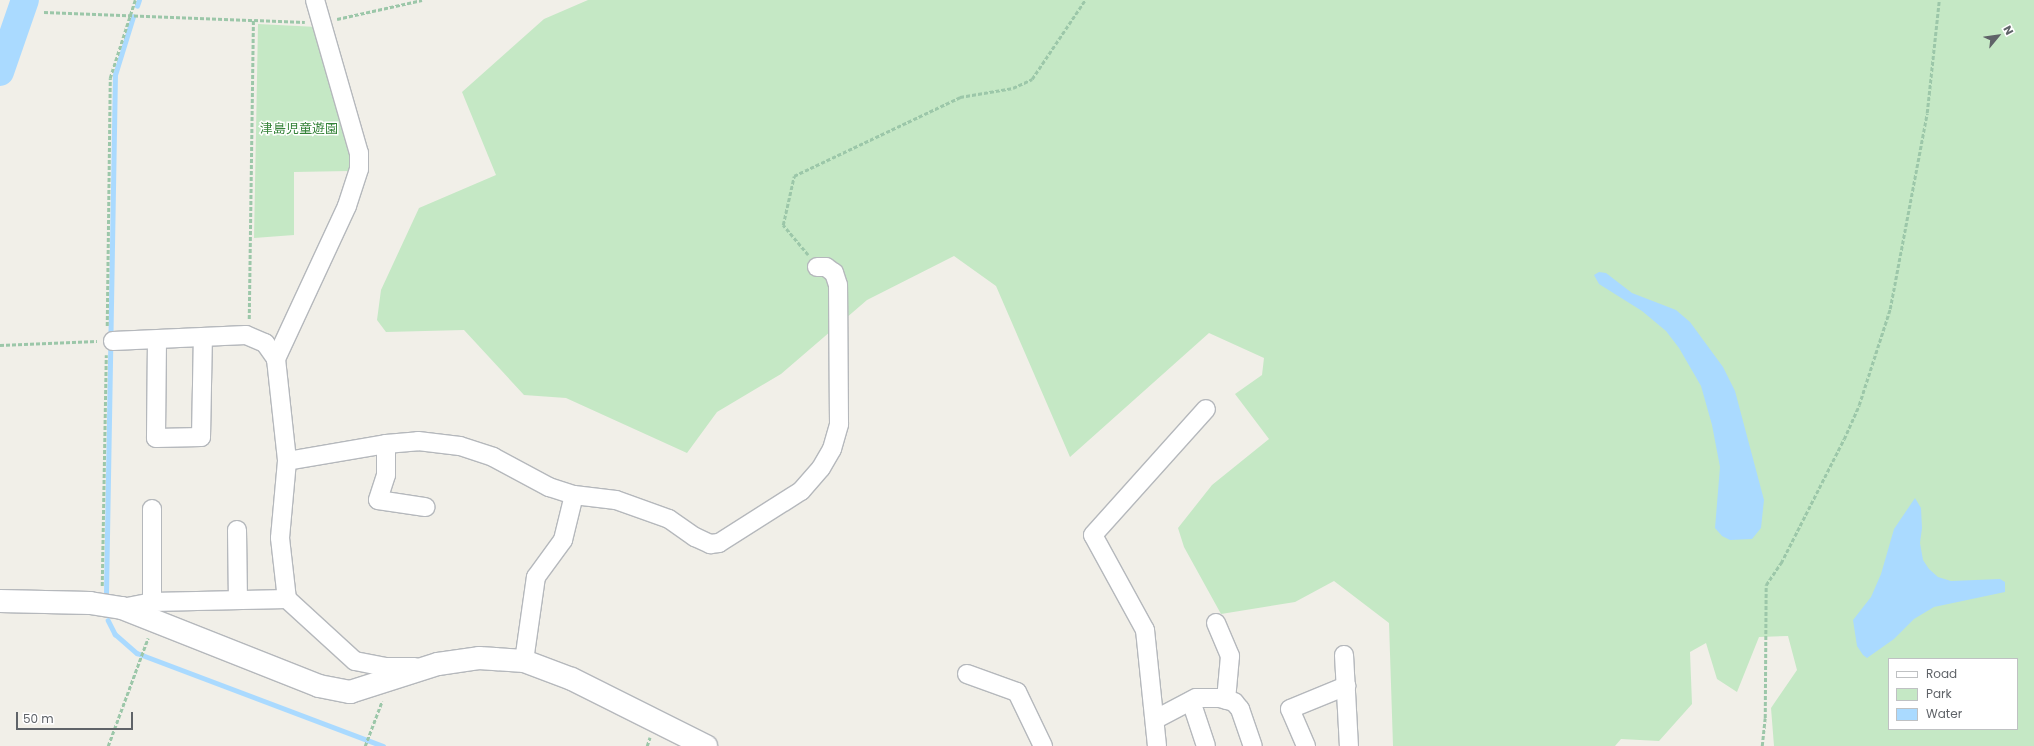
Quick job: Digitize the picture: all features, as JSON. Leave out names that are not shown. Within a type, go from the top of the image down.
[{"type":"street","points":[[276,359],[347,206],[359,169],[359,153],[315,0]]},
{"type":"street","points":[[287,461],[386,444],[418,441],[460,446],[493,457],[549,487],[574,495],[616,500],[669,519],[695,537],[710,544],[719,543],[801,491],[821,468],[832,449],[839,424],[838,284],[834,273],[826,267],[817,267]]},
{"type":"street","points":[[106,341],[249,336],[265,343],[276,359],[287,461],[280,538],[287,599],[355,661],[386,667],[428,667]]},
{"type":"street","points":[[157,340],[156,438],[201,437],[203,337]]},
{"type":"street","points":[[1157,746],[1156,719],[1145,630],[1093,535],[1206,409]]},
{"type":"street","points":[[386,444],[386,475],[378,500],[425,507]]},
{"type":"street","points":[[524,661],[536,577],[563,540],[574,495]]},
{"type":"street","points":[[152,509],[152,602]]},
{"type":"street","points":[[237,530],[238,598]]},
{"type":"street","points":[[0,601],[112,606],[152,602],[238,598],[287,599]]},
{"type":"street","points":[[112,606],[319,686],[350,692],[428,667],[479,658],[524,661],[572,679],[706,746]]},
{"type":"street","points":[[1216,623],[1230,656],[1226,700]]},
{"type":"street","points":[[1344,655],[1349,746]]},
{"type":"street","points":[[968,674],[1017,692],[1043,746]]},
{"type":"street","points":[[1306,746],[1290,709],[1346,686]]},
{"type":"street","points":[[1156,719],[1191,701],[1202,698],[1234,702],[1240,709],[1253,746]]},
{"type":"street","points":[[1191,701],[1206,746]]},
{"type":"path","points":[[112,606],[106,341],[110,78],[135,0]]},
{"type":"path","points":[[44,12],[131,14],[322,23],[422,0]]},
{"type":"path","points":[[817,267],[783,225],[794,176],[960,97],[1013,88],[1032,79],[1085,0]]},
{"type":"path","points":[[1762,746],[1765,718],[1766,585],[1781,563],[1844,439],[1859,405],[1890,309],[1927,113],[1939,0]]},
{"type":"path","points":[[249,336],[253,19]]},
{"type":"path","points":[[0,345],[106,341]]},
{"type":"path","points":[[108,746],[144,651]]},
{"type":"path","points":[[365,746],[390,680]]},
{"type":"green space","points":[[588,0],[2034,0],[2034,746],[1774,746],[1771,708],[1797,670],[1788,636],[1759,637],[1737,692],[1717,679],[1706,643],[1690,652],[1692,704],[1659,741],[1621,739],[1615,746],[1393,746],[1389,623],[1334,581],[1295,602],[1221,614],[1184,547],[1178,528],[1212,485],[1269,439],[1235,394],[1262,375],[1264,358],[1209,333],[1070,457],[996,286],[954,256],[867,300],[781,374],[717,412],[687,453],[566,398],[524,395],[464,330],[386,332],[377,320],[381,290],[419,208],[496,175],[462,92],[544,19]]},
{"type":"green space","name":"津島児童遊園","points":[[258,24],[317,27],[349,153],[349,171],[294,172],[294,235],[254,238]]},
{"type":"water","points":[[1599,272],[1606,273],[1632,293],[1676,310],[1690,322],[1723,367],[1735,391],[1764,500],[1761,528],[1752,539],[1730,540],[1722,536],[1715,528],[1720,467],[1712,425],[1701,386],[1679,348],[1666,331],[1642,311],[1599,284],[1594,275]]},
{"type":"water","points":[[1915,498],[1921,508],[1922,528],[1920,543],[1923,560],[1929,569],[1938,577],[1951,581],[2000,579],[2005,582],[2005,592],[1934,607],[1914,619],[1894,639],[1867,658],[1857,646],[1853,620],[1871,597],[1881,574],[1894,529]]},
{"type":"waterway","points":[[0,72],[25,0]]},
{"type":"waterway","points":[[137,6],[139,0]]},
{"type":"waterway","points":[[106,594],[115,75],[133,17]]},
{"type":"waterway","points":[[108,620],[115,634],[137,653],[383,746]]}]
